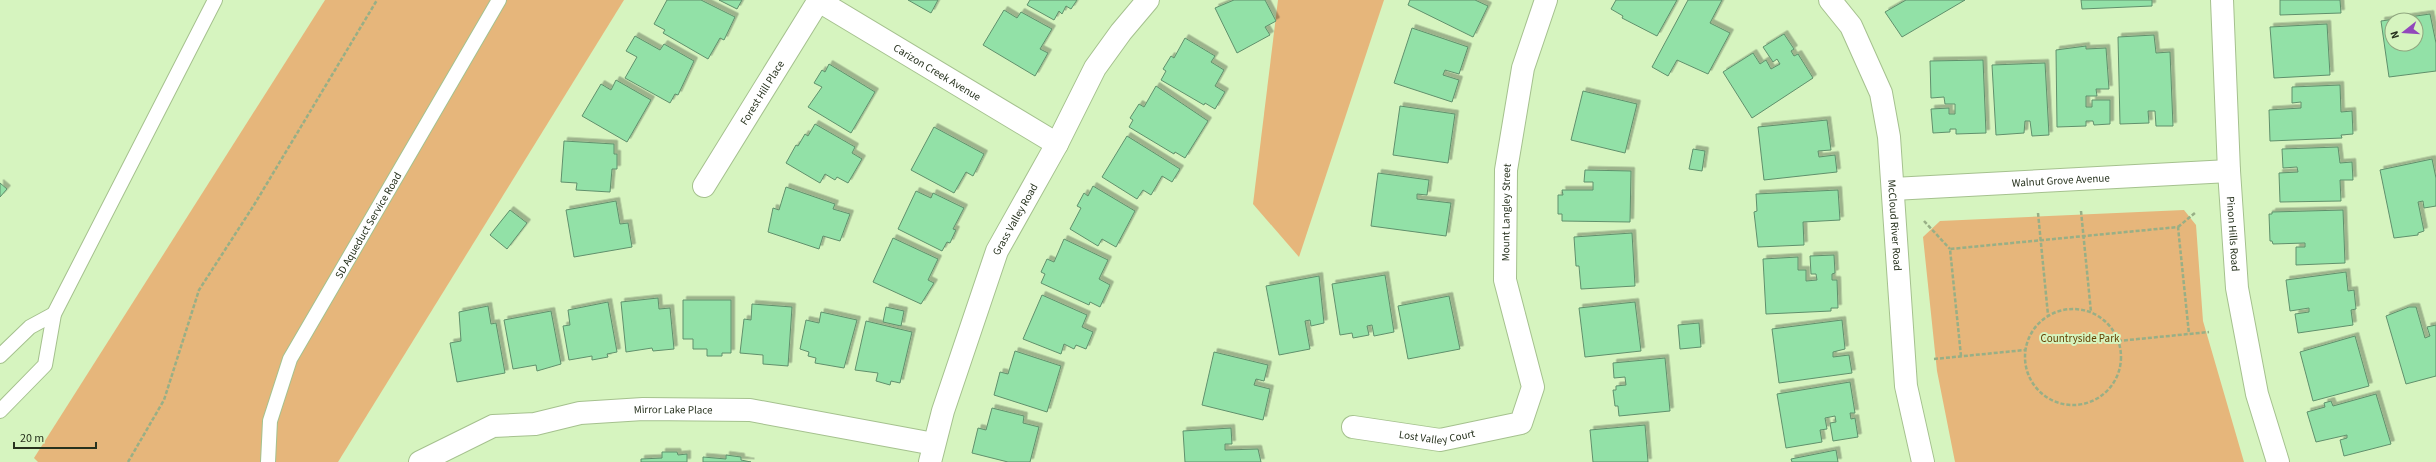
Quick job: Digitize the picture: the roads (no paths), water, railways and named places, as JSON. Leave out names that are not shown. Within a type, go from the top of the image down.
[{"type":"street","name":"Carizon Creek Avenue","points":[[819,0],[1056,144]]},
{"type":"street","name":"Forest Hill Place","points":[[704,186],[819,0]]},
{"type":"street","name":"Grass Valley Road","points":[[932,453],[997,251],[1056,144],[1095,68],[1148,0]]},
{"type":"street","name":"Mount Langley Street","points":[[1521,423],[1533,387],[1505,280],[1506,170],[1523,68],[1546,0]]},
{"type":"street","name":"McCloud River Road","points":[[1830,0],[1851,26],[1881,93],[1889,137],[1906,386],[1923,462]]},
{"type":"street","name":"Pinon Hills Road","points":[[2222,0],[2229,171],[2237,288],[2257,394],[2278,462]]},
{"type":"street","name":"Walnut Grove Avenue","points":[[1893,189],[2229,171]]},
{"type":"street","name":"Mirror Lake Place","points":[[420,462],[493,426],[535,424],[580,412],[642,409],[750,410],[932,453]]},
{"type":"street","name":"Lost Valley Court","points":[[1353,427],[1440,440],[1521,423]]},
{"type":"lane","points":[[0,411],[45,365],[54,314],[215,0]]},
{"type":"lane","name":"SD Aqueduct Service Road","points":[[268,462],[270,421],[290,359],[499,0]]},
{"type":"lane","points":[[0,356],[30,327],[54,314]]},
{"type":"park label","name":"Countryside Park","points":[[2080,338]]}]
